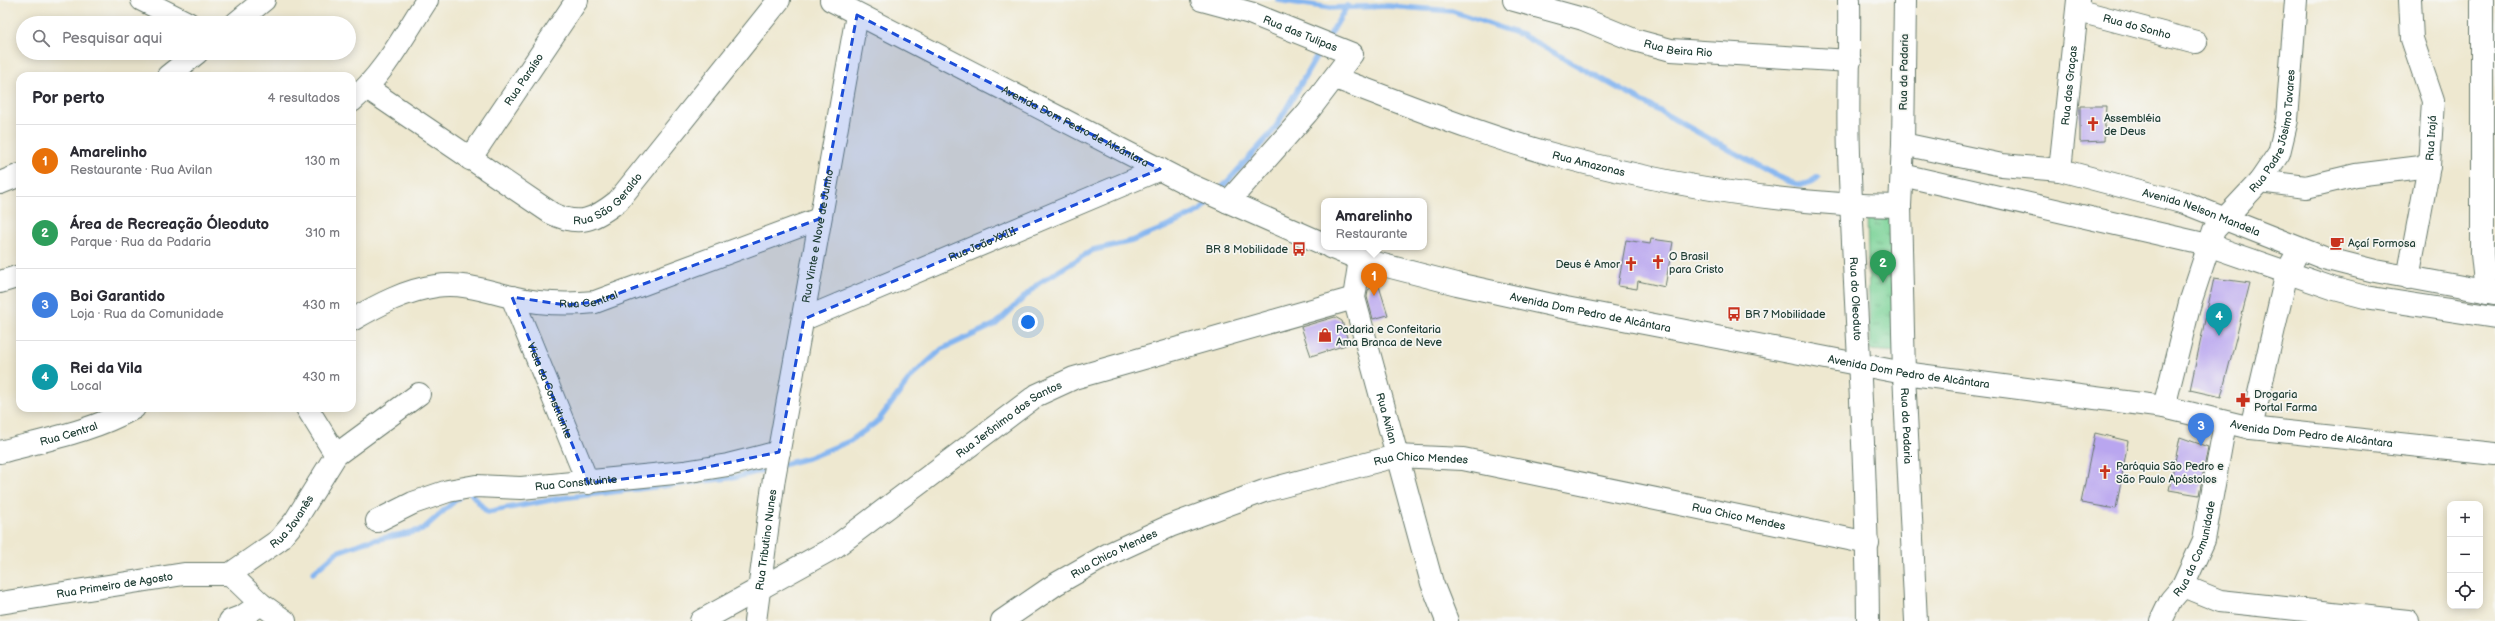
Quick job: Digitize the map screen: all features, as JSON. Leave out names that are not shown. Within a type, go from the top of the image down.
[{"type":"street","points":[[142,0],[174,16]]},
{"type":"street","points":[[245,16],[264,0]]},
{"type":"street","points":[[360,94],[389,59],[427,0]]},
{"type":"street","name":"Rua Paraíso","points":[[470,159],[577,0]]},
{"type":"street","name":"Rua São Geraldo","points":[[360,94],[470,159],[566,220],[585,220],[602,214],[618,201],[778,0]]},
{"type":"street","name":"Avenida Dom Pedro de Alcântara","points":[[831,0],[857,15],[1188,184],[1321,243]]},
{"type":"street","name":"Rua das Tulipas","points":[[1202,0],[1250,13],[1346,51],[1335,78]]},
{"type":"street","name":"Rua Beira Rio","points":[[1514,0],[1583,20],[1634,40],[1671,50],[1850,61]]},
{"type":"street","name":"Rua do Oleoduto","points":[[1849,0],[1849,136],[1861,364],[1868,543],[1868,621]]},
{"type":"street","name":"Rua da Padaria","points":[[1903,144],[1905,0]]},
{"type":"street","name":"Rua Padre Jósimo Tavares","points":[[2164,407],[2190,303],[2214,230],[2260,181],[2279,153],[2284,137],[2296,0]]},
{"type":"street","name":"Rua Irajá","points":[[2408,278],[2429,166],[2433,100],[2412,39],[2410,0]]},
{"type":"street","points":[[2482,0],[2482,254],[2491,292]]},
{"type":"street","name":"Rua do Sonho","points":[[2079,6],[2196,42]]},
{"type":"street","name":"Rua das Graças","points":[[2060,170],[2079,6]]},
{"type":"street","name":"Rua Vinte e Nove de Junho","points":[[776,463],[804,319],[819,219],[857,15]]},
{"type":"street","points":[[173,72],[188,60]]},
{"type":"street","points":[[1223,200],[1335,78]]},
{"type":"street","name":"Rua Amazonas","points":[[1335,78],[1467,128],[1554,155],[1749,197],[1852,206],[1900,206]]},
{"type":"street","points":[[1900,206],[1903,144]]},
{"type":"street","name":"Avenida Nelson Mandela","points":[[1903,144],[2002,165],[2060,170],[2186,203],[2225,217],[2324,258],[2408,278],[2491,292]]},
{"type":"street","points":[[2260,181],[2306,187],[2356,175],[2429,166]]},
{"type":"street","name":"Rua João XXIII","points":[[804,319],[1160,169]]},
{"type":"street","points":[[1902,175],[2208,245],[2335,289],[2365,296],[2495,317]]},
{"type":"street","points":[[0,183],[16,177]]},
{"type":"street","name":"Rua da Padaria","points":[[1900,206],[1904,373],[1916,621]]},
{"type":"street","name":"Rua Central","points":[[356,318],[378,305],[410,292],[437,286],[470,287],[512,297],[566,305],[595,302],[819,219]]},
{"type":"street","points":[[2251,428],[2287,272],[2299,248]]},
{"type":"street","name":"Avenida Dom Pedro de Alcântara","points":[[1338,250],[1360,259],[1457,284],[1566,308],[1904,373],[2164,407],[2225,423],[2251,428],[2495,454]]},
{"type":"street","name":"Rua Avilan","points":[[1360,259],[1354,298],[1432,583],[1447,621]]},
{"type":"street","points":[[0,282],[16,277]]},
{"type":"street","name":"Viela da Constituinte","points":[[512,297],[588,483]]},
{"type":"street","name":"Rua Jerônimo dos Santos","points":[[701,621],[758,591],[835,547],[1037,395],[1074,378],[1354,298]]},
{"type":"street","name":"Rua Javanês","points":[[230,574],[279,540],[295,521],[336,455],[419,394]]},
{"type":"street","name":"Rua Central","points":[[0,452],[67,434],[119,412]]},
{"type":"street","points":[[309,412],[336,455]]},
{"type":"street","name":"Rua da Comunidade","points":[[2161,621],[2171,600],[2183,586],[2204,540],[2225,423]]},
{"type":"street","name":"Rua Chico Mendes","points":[[1002,621],[1056,584],[1107,555],[1170,526],[1264,491],[1396,456],[1463,459],[1868,543]]},
{"type":"street","name":"Rua Constituinte","points":[[377,521],[396,510],[448,491],[476,486],[521,488],[588,483],[692,471],[728,465],[776,463]]},
{"type":"street","name":"Rua Tributino Nunes","points":[[755,621],[776,463]]},
{"type":"street","name":"Rua Primeiro de Agosto","points":[[0,603],[184,574],[230,574]]},
{"type":"street","points":[[230,574],[273,615]]},
{"type":"street","points":[[2183,586],[2220,601],[2408,621]]},
{"type":"street","points":[[230,621],[243,616],[273,615]]},
{"type":"highlighted area","points":[[857,15],[1160,169],[804,319],[779,452],[684,472],[588,483],[512,297],[566,305],[595,302],[819,219]]},
{"type":"green space","points":[[1895,215],[1899,352],[1870,350],[1867,216]]},
{"type":"building","name":"Assembléia de Deus","points":[[2080,106],[2106,106],[2104,141],[2080,142]]},
{"type":"building","points":[[1651,239],[1673,242],[1665,287],[1638,281],[1637,289],[1618,286],[1626,240],[1650,244]]},
{"type":"building","points":[[2214,278],[2250,283],[2221,397],[2190,390]]},
{"type":"building","points":[[1378,283],[1388,315],[1373,319],[1367,297],[1368,290]]},
{"type":"building","name":"Padaria e Confeitaria Ama Branca de Neve","points":[[1335,317],[1342,321],[1349,344],[1311,356],[1301,327]]},
{"type":"building","name":"Paróquia São Pedro e São Paulo Apóstolos","points":[[2095,433],[2128,441],[2116,509],[2081,503]]},
{"type":"building","points":[[2180,437],[2208,447],[2199,495],[2169,490]]},
{"type":"waterway","points":[[1278,0],[1330,8],[1388,6],[1452,11],[1522,35],[1777,176],[1802,185],[1818,177]]},
{"type":"waterway","points":[[1327,40],[1347,6]]},
{"type":"waterway","points":[[1218,192],[1274,130],[1322,47]]},
{"type":"waterway","points":[[781,465],[808,458],[850,441],[878,421],[912,376],[942,349],[996,324],[1039,283],[1093,250],[1132,241],[1166,227],[1200,211],[1211,200]]},
{"type":"waterway","points":[[470,492],[487,512],[561,498],[736,477],[771,468]]},
{"type":"waterway","points":[[313,573],[337,552],[365,542],[422,530],[459,497]]},
{"type":"place","name":"Assembléia de Deus","points":[[2093,124]]},
{"type":"place","name":"Açaí Formosa","points":[[2337,243]]},
{"type":"place","name":"BR 8 Mobilidade","points":[[1299,249]]},
{"type":"place","name":"O Brasil para Cristo","points":[[1658,262]]},
{"type":"place","name":"Deus é Amor","points":[[1631,264]]},
{"type":"place","name":"Área de Recreação Óleoduto","points":[[1883,283]]},
{"type":"place","name":"Amarelinho","points":[[1374,296]]},
{"type":"place","name":"BR 7 Mobilidade","points":[[1734,314]]},
{"type":"place","name":"Padaria e Confeitaria Ama Branca de Neve","points":[[1325,335]]},
{"type":"place","name":"Rei da Vila","points":[[2219,336]]},
{"type":"place","name":"Drogaria Portal Farma","points":[[2243,400]]},
{"type":"place","name":"Boi Garantido","points":[[2201,446]]},
{"type":"place","name":"Paróquia São Pedro e São Paulo Apóstolos","points":[[2105,472]]}]
